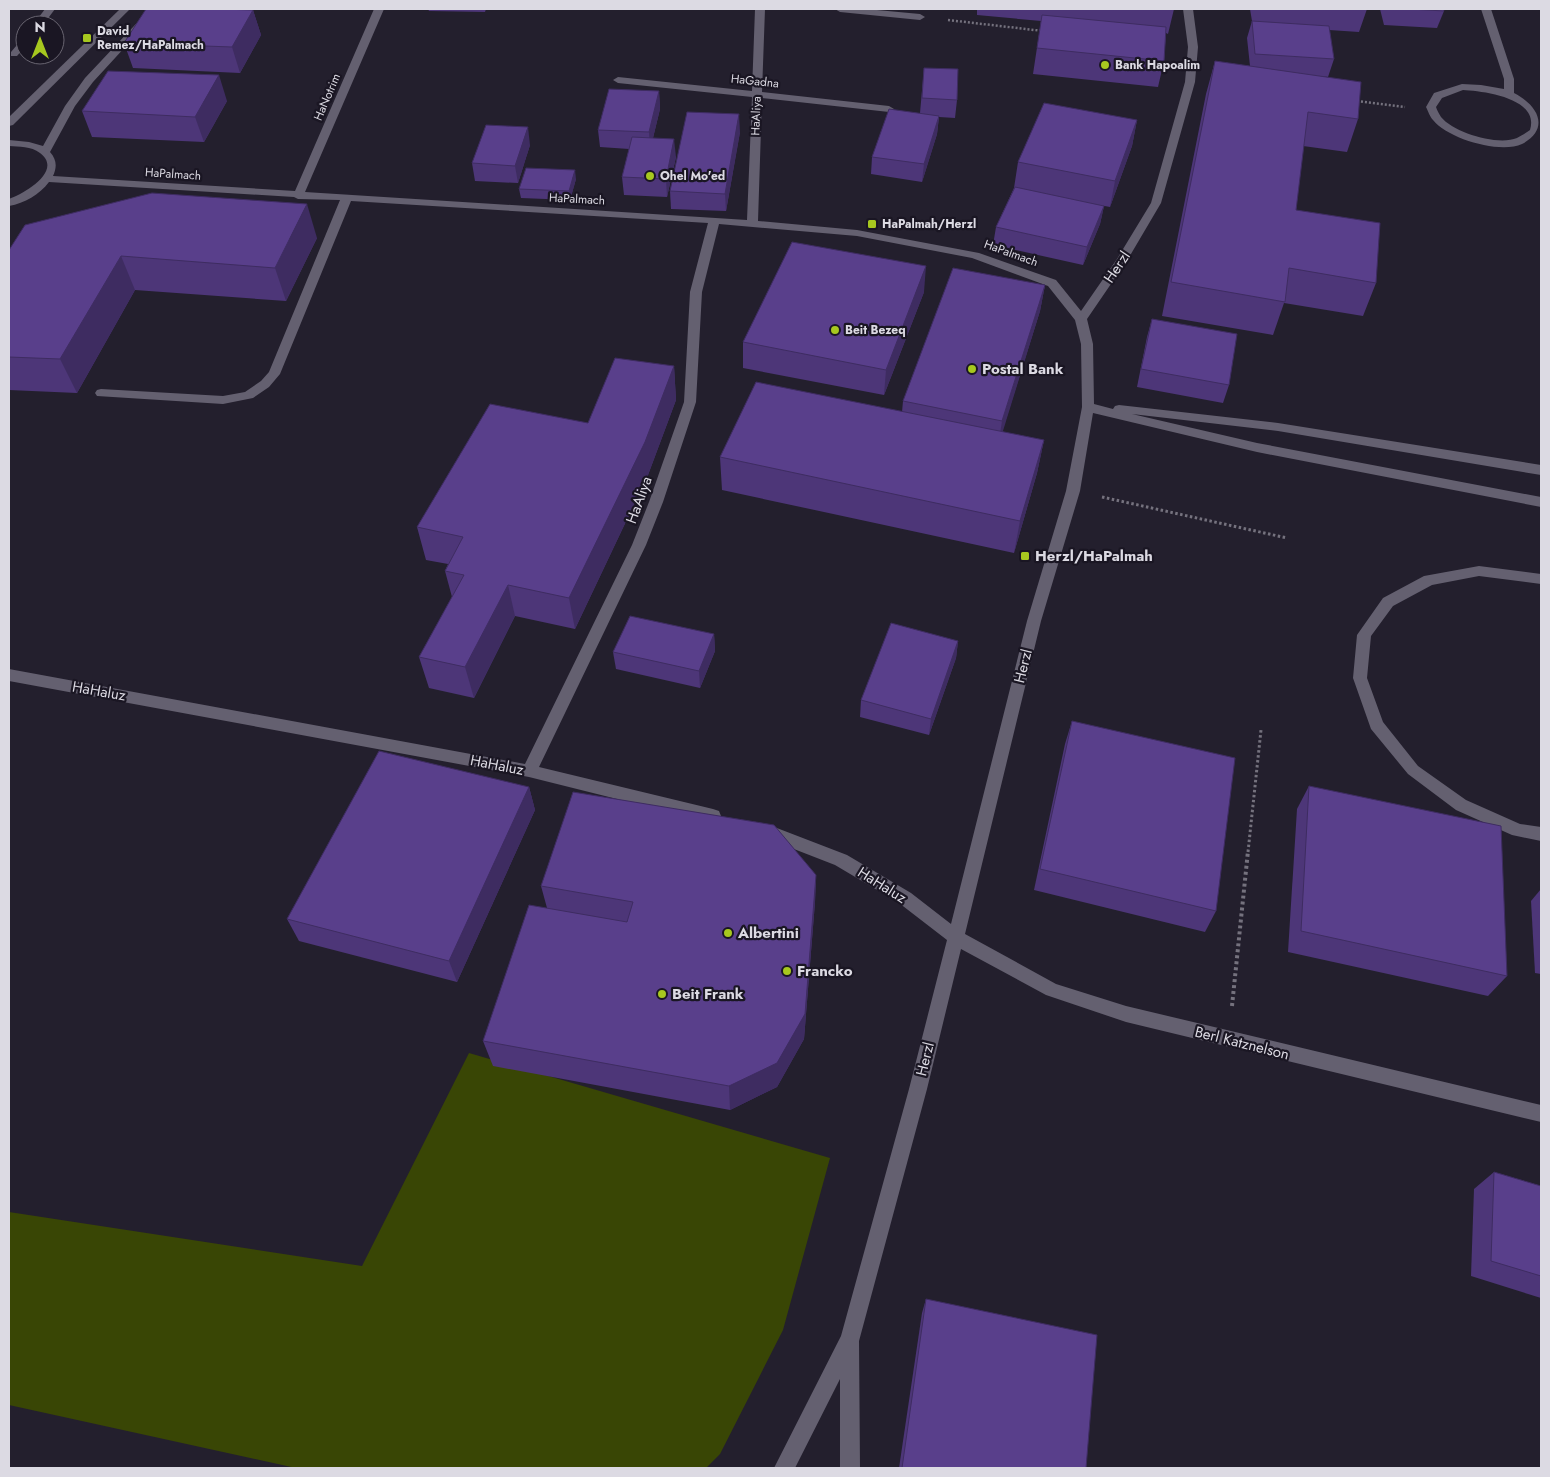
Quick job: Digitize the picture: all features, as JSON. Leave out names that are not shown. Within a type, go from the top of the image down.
[{"type":"street","points":[[9,123],[125,9]]},
{"type":"street","points":[[45,152],[70,106],[89,80],[155,9]]},
{"type":"street","name":"HaNotrim","points":[[298,196],[379,9]]},
{"type":"street","name":"HaAliya","points":[[752,223],[760,9]]},
{"type":"street","points":[[840,9],[920,17]]},
{"type":"street","name":"Herzl","points":[[784,1468],[850,1339],[918,1089],[1034,621],[1073,491],[1088,407],[1087,344],[1081,319],[1122,259],[1156,203],[1190,82],[1193,47],[1188,9]]},
{"type":"street","points":[[1486,9],[1509,80],[1508,95]]},
{"type":"street","name":"HaGadna","points":[[618,80],[890,109]]},
{"type":"street","points":[[1477,87],[1508,95],[1520,101],[1536,116],[1538,133],[1512,142],[1476,141],[1445,128],[1435,119],[1431,109],[1432,101],[1438,94],[1455,88],[1477,87]]},
{"type":"street","points":[[9,143],[34,146],[45,152],[52,160],[52,169],[47,179],[28,195],[9,203]]},
{"type":"street","name":"HaPalmach","points":[[47,179],[346,199],[714,220],[857,232],[975,254],[1052,283],[1081,319]]},
{"type":"street","points":[[101,393],[223,400],[249,395],[265,384],[274,374],[346,199]]},
{"type":"street","name":"HaAliya","points":[[528,771],[639,545],[656,502],[687,411],[690,402],[693,364],[696,292],[714,220]]},
{"type":"street","points":[[1088,407],[1180,414],[1258,423],[1541,470]]},
{"type":"street","points":[[1088,407],[1163,428],[1261,449],[1541,502]]},
{"type":"street","points":[[1541,579],[1479,571],[1429,580],[1388,602],[1364,635],[1360,678],[1376,724],[1413,770],[1461,805],[1518,830],[1541,834]]},
{"type":"street","name":"HaHaluz","points":[[9,675],[528,771],[728,820]]},
{"type":"street","name":"HaHaluz","points":[[756,827],[841,860],[905,898],[956,938]]},
{"type":"street","name":"Berl Katznelson","points":[[956,938],[1052,990],[1126,1014],[1541,1114]]},
{"type":"street","name":"Herzl","points":[[850,1339],[850,1468]]},
{"type":"path","points":[[920,17],[1047,32]]},
{"type":"path","points":[[1354,101],[1431,109]]},
{"type":"path","points":[[1073,491],[1287,538]]},
{"type":"path","points":[[1228,1040],[1261,730]]},
{"type":"green space","points":[[469,1053],[830,1158],[783,1330],[720,1454],[706,1468],[296,1468],[9,1405],[9,1212],[362,1266]]},
{"type":"building","points":[[146,9],[253,10],[232,47],[124,43]]},
{"type":"building","points":[[1410,9],[1443,9],[1444,11]]},
{"type":"building","points":[[1042,15],[1166,27],[1164,61],[1037,48]]},
{"type":"building","points":[[1252,21],[1329,26],[1334,59],[1255,54]]},
{"type":"building","points":[[1215,61],[1361,82],[1358,119],[1308,112],[1296,210],[1380,223],[1376,283],[1289,268],[1285,302],[1171,282]]},
{"type":"building","points":[[924,68],[958,69],[957,100],[922,98]]},
{"type":"building","points":[[108,71],[219,75],[195,117],[82,111]]},
{"type":"building","points":[[609,89],[659,91],[649,132],[598,130]]},
{"type":"building","points":[[1044,103],[1137,120],[1115,181],[1018,162]]},
{"type":"building","points":[[889,109],[939,116],[924,164],[872,157]]},
{"type":"building","points":[[687,112],[739,114],[725,194],[670,191]]},
{"type":"building","points":[[486,125],[528,127],[515,166],[472,163]]},
{"type":"building","points":[[632,137],[674,139],[666,179],[622,177]]},
{"type":"building","points":[[526,168],[575,170],[569,191],[519,189]]},
{"type":"building","points":[[1015,187],[1104,206],[1087,247],[996,227]]},
{"type":"building","points":[[152,193],[307,204],[275,268],[121,256],[60,359],[9,357],[9,250],[25,225]]},
{"type":"building","name":"Beit Bezeq","points":[[792,242],[926,266],[886,370],[743,342]]},
{"type":"building","name":"Postal Bank","points":[[953,268],[1045,285],[1002,421],[903,401]]},
{"type":"building","points":[[1152,319],[1237,334],[1229,385],[1141,369]]},
{"type":"building","points":[[615,358],[674,366],[645,442],[569,598],[508,585],[465,667],[419,657],[464,575],[445,571],[463,537],[417,527],[490,404],[588,423]]},
{"type":"building","points":[[756,382],[1044,440],[1020,521],[720,457]]},
{"type":"building","points":[[630,616],[714,634],[699,671],[613,652]]},
{"type":"building","points":[[891,623],[958,641],[931,719],[861,700]]},
{"type":"building","points":[[1072,721],[1235,758],[1216,911],[1040,869]]},
{"type":"building","points":[[379,751],[529,787],[449,961],[287,919]]},
{"type":"building","points":[[1309,786],[1501,826],[1507,976],[1301,931]]},
{"type":"building","name":"Beit Frank","points":[[573,792],[774,825],[816,875],[805,1014],[777,1063],[729,1086],[483,1041],[529,905],[627,922],[633,902],[541,886]]},
{"type":"building","points":[[1494,1172],[1541,1186],[1541,1276],[1491,1261]]},
{"type":"building","points":[[926,1299],[1097,1335],[1086,1468],[902,1468]]},
{"type":"place","name":"David Remez/HaPalmach","points":[[87,38]]},
{"type":"place","name":"Bank Hapoalim","points":[[1105,65]]},
{"type":"place","name":"Ohel Mo'ed","points":[[650,176]]},
{"type":"place","name":"HaPalmah/Herzl","points":[[872,224]]},
{"type":"place","name":"Beit Bezeq","points":[[835,330]]},
{"type":"place","name":"Postal Bank","points":[[972,369]]},
{"type":"place","name":"Herzl/HaPalmah","points":[[1025,556]]},
{"type":"place","name":"Albertini","points":[[728,933]]},
{"type":"place","name":"Francko","points":[[787,971]]},
{"type":"place","name":"Beit Frank","points":[[662,994]]}]
